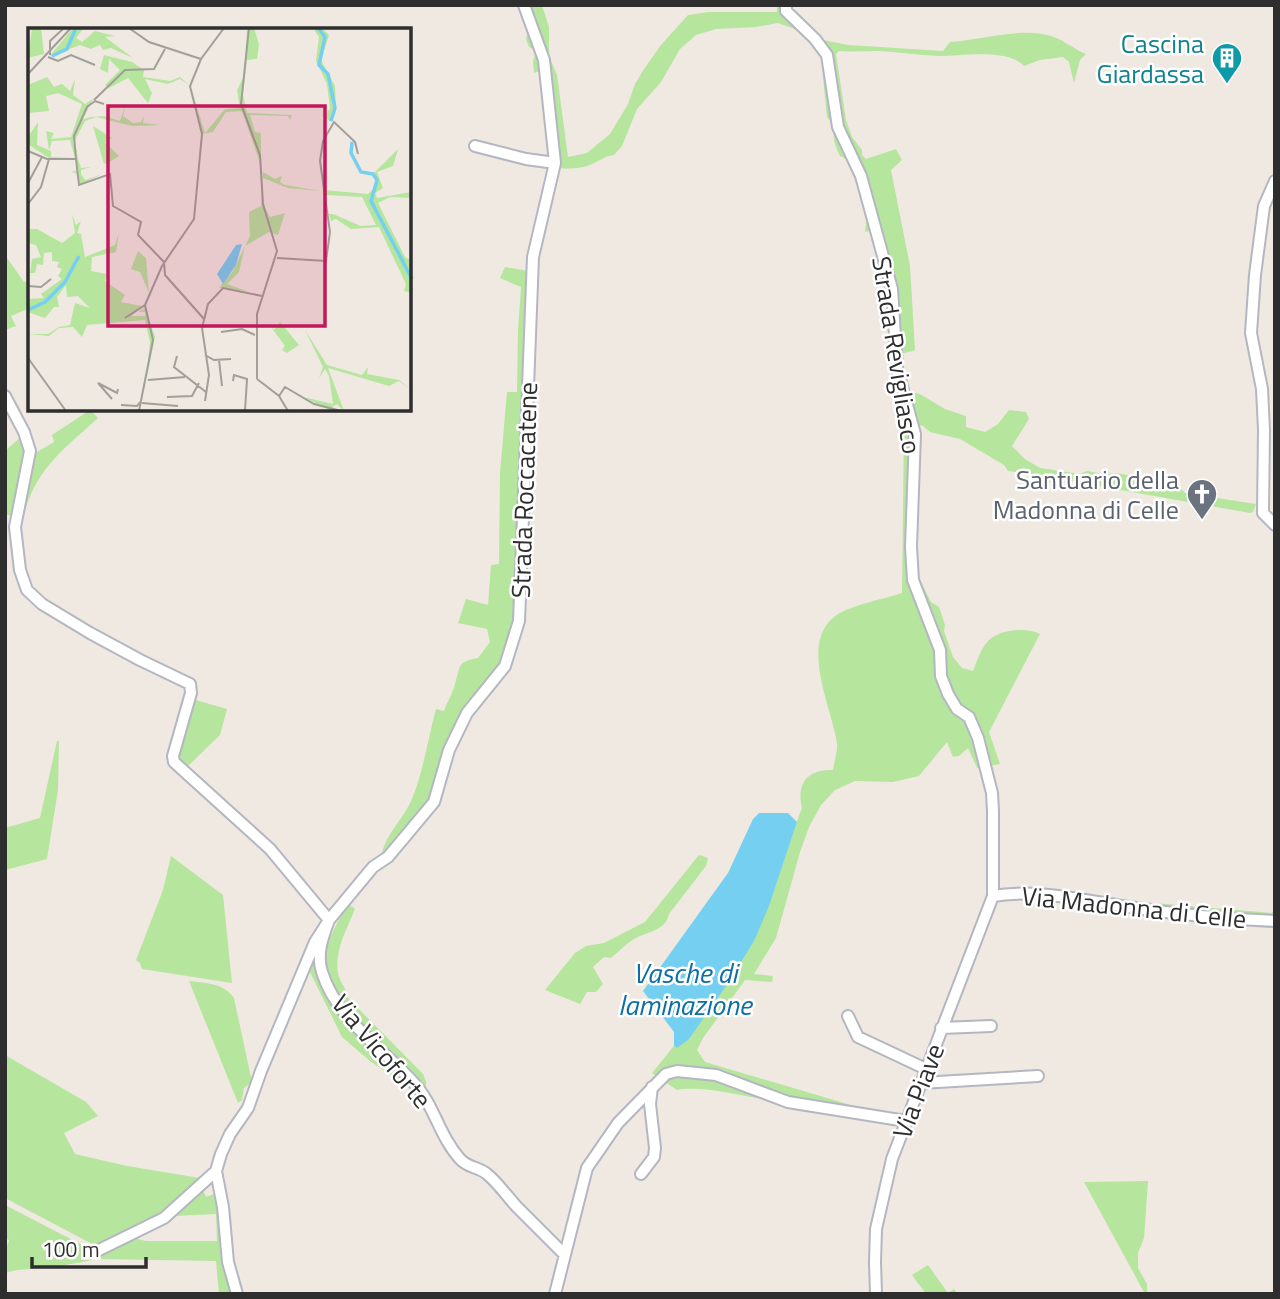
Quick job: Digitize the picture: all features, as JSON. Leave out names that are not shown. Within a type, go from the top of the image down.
[{"type":"street","name":"Strada Roccacatene","points":[[99,1250],[164,1218],[215,1171],[230,1134],[248,1108],[304,964],[329,920],[373,867],[388,857],[434,802],[449,750],[467,713],[505,666],[519,621],[533,257],[555,163],[544,60],[524,5]]},
{"type":"street","name":"Strada Revigliasco","points":[[786,5],[786,11],[815,39],[827,55],[838,127],[861,176],[892,289],[897,368],[915,434],[911,533],[913,580],[940,650],[941,676],[957,709],[969,717],[992,793],[995,857],[993,896]]},
{"type":"street","points":[[475,145],[526,159],[555,163]]},
{"type":"street","points":[[1275,181],[1264,206],[1251,324],[1262,389],[1263,513],[1275,525]]},
{"type":"street","points":[[5,396],[24,432],[30,451],[29,466],[15,517],[20,570],[30,594],[42,604],[104,640],[190,684],[191,693],[173,756],[174,762],[270,849],[329,920]]},
{"type":"street","name":"Via Madonna di Celle","points":[[993,896],[1011,893],[1043,895],[1182,915],[1275,921]]},
{"type":"street","name":"Via Piave","points":[[876,1294],[876,1229],[885,1183],[920,1083],[993,896]]},
{"type":"street","name":"Via Vicoforte","points":[[329,920],[319,960],[334,998],[349,1017],[415,1083],[436,1115],[447,1143],[467,1166],[489,1176],[565,1255]]},
{"type":"street","points":[[848,1016],[858,1037],[926,1069]]},
{"type":"street","points":[[941,1028],[991,1027]]},
{"type":"street","points":[[555,1294],[587,1168],[618,1123],[666,1074],[677,1071],[716,1075],[788,1102],[906,1121]]},
{"type":"street","points":[[920,1083],[1038,1076]]},
{"type":"street","points":[[641,1174],[654,1157],[656,1148],[650,1104],[652,1087]]},
{"type":"street","points":[[215,1171],[223,1207],[228,1262],[237,1294]]},
{"type":"green space","points":[[521,5],[542,5],[549,27],[549,56],[557,75],[568,157],[587,153],[610,134],[644,69],[688,15],[708,12],[777,12],[777,5],[788,5],[788,10],[818,39],[848,45],[943,51],[950,42],[1027,33],[1051,36],[1086,54],[1080,60],[1074,83],[1069,62],[1063,57],[1040,60],[1024,66],[1017,60],[996,55],[939,56],[878,51],[839,51],[836,54],[846,120],[862,155],[866,159],[896,149],[902,160],[891,170],[910,266],[915,350],[899,355],[879,229],[865,232],[867,212],[848,160],[840,156],[836,148],[832,125],[827,117],[821,57],[816,46],[800,31],[778,23],[716,29],[696,35],[680,49],[661,82],[637,109],[622,146],[614,155],[582,167],[550,167],[539,71],[534,73],[536,50],[529,47],[526,39],[529,24]]},
{"type":"green space","points":[[5,255],[24,282],[28,281],[28,309],[11,316],[16,326],[5,330]]},
{"type":"green space","points":[[505,267],[529,271],[513,625],[500,667],[476,695],[433,801],[381,859],[385,843],[415,790],[436,709],[444,711],[463,663],[478,658],[490,642],[487,629],[458,623],[466,599],[488,605],[491,565],[499,564],[500,473],[507,392],[517,392],[521,287],[500,278]]},
{"type":"green space","points":[[912,392],[945,409],[966,416],[966,427],[985,432],[998,424],[1009,410],[1026,412],[1029,419],[1012,446],[1025,459],[1040,468],[1080,474],[1087,471],[1117,473],[1179,486],[1185,493],[1256,504],[1250,513],[1059,479],[1058,485],[1023,473],[1008,471],[1004,465],[960,439],[930,432],[916,424],[907,394]]},
{"type":"green space","points":[[902,401],[913,433],[912,585],[920,580],[931,602],[939,607],[953,657],[962,668],[973,671],[984,647],[994,636],[1014,630],[1028,630],[1040,634],[989,732],[1000,764],[977,768],[968,748],[959,756],[953,757],[947,742],[919,776],[893,782],[855,781],[835,790],[821,805],[809,827],[776,938],[754,974],[773,976],[772,982],[745,980],[697,1050],[705,1062],[871,1111],[788,1098],[693,1070],[659,1078],[652,1073],[674,1046],[677,1048],[708,1009],[754,939],[768,907],[802,808],[801,791],[806,779],[817,772],[833,770],[837,743],[818,656],[820,639],[827,624],[847,610],[902,593],[904,429],[899,402]]},
{"type":"green space","points":[[88,411],[98,418],[52,461],[35,485],[23,517],[7,515],[5,451],[23,435],[32,455],[54,442],[52,435]]},
{"type":"green space","points":[[192,699],[227,709],[220,735],[186,768],[176,759]]},
{"type":"green space","points":[[57,741],[58,790],[47,859],[5,870],[5,828],[40,818]]},
{"type":"green space","points":[[699,855],[708,858],[706,866],[664,924],[634,939],[611,958],[604,957],[593,967],[603,984],[596,992],[587,992],[580,1004],[545,990],[575,953],[586,946],[604,943],[645,922]]},
{"type":"green space","points":[[171,856],[223,895],[232,983],[142,969],[136,960],[163,890]]},
{"type":"green space","points":[[1118,900],[1272,913],[1275,908],[1275,917],[1118,904]]},
{"type":"green space","points":[[347,903],[355,909],[338,957],[340,979],[348,998],[423,1074],[426,1092],[338,998],[331,982],[325,958],[326,949]]},
{"type":"green space","points":[[317,944],[332,998],[410,1082],[404,1084],[370,1061],[342,1037],[306,964]]},
{"type":"green space","points":[[189,981],[208,983],[225,989],[234,998],[252,1082],[244,1088],[242,1100],[238,1103]]},
{"type":"green space","points":[[5,1055],[86,1102],[98,1116],[64,1133],[75,1154],[200,1178],[163,1215],[125,1236],[146,1241],[217,1241],[216,1214],[174,1216],[202,1188],[206,1197],[217,1193],[235,1294],[219,1294],[216,1261],[98,1259],[5,1273],[5,1252],[9,1240],[5,1238],[5,1205],[90,1249],[96,1246],[5,1198]]},
{"type":"green space","points":[[677,1073],[715,1078],[777,1101],[713,1090],[677,1090],[662,1080]]},
{"type":"green space","points":[[1148,1181],[1144,1238],[1138,1253],[1138,1268],[1147,1284],[1145,1294],[1084,1182]]},
{"type":"green space","points":[[928,1265],[948,1293],[954,1289],[958,1294],[926,1294],[912,1275]]},
{"type":"water","name":"Vasche di laminazione","points":[[759,813],[788,813],[797,822],[769,906],[755,939],[733,976],[689,1039],[677,1048],[674,1046],[674,1032],[643,991],[728,873],[753,819]]},
{"type":"place","name":"Cascina Giardassa","points":[[1227,85]]},
{"type":"place","name":"Santuario della Madonna di Celle","points":[[1202,521]]}]
